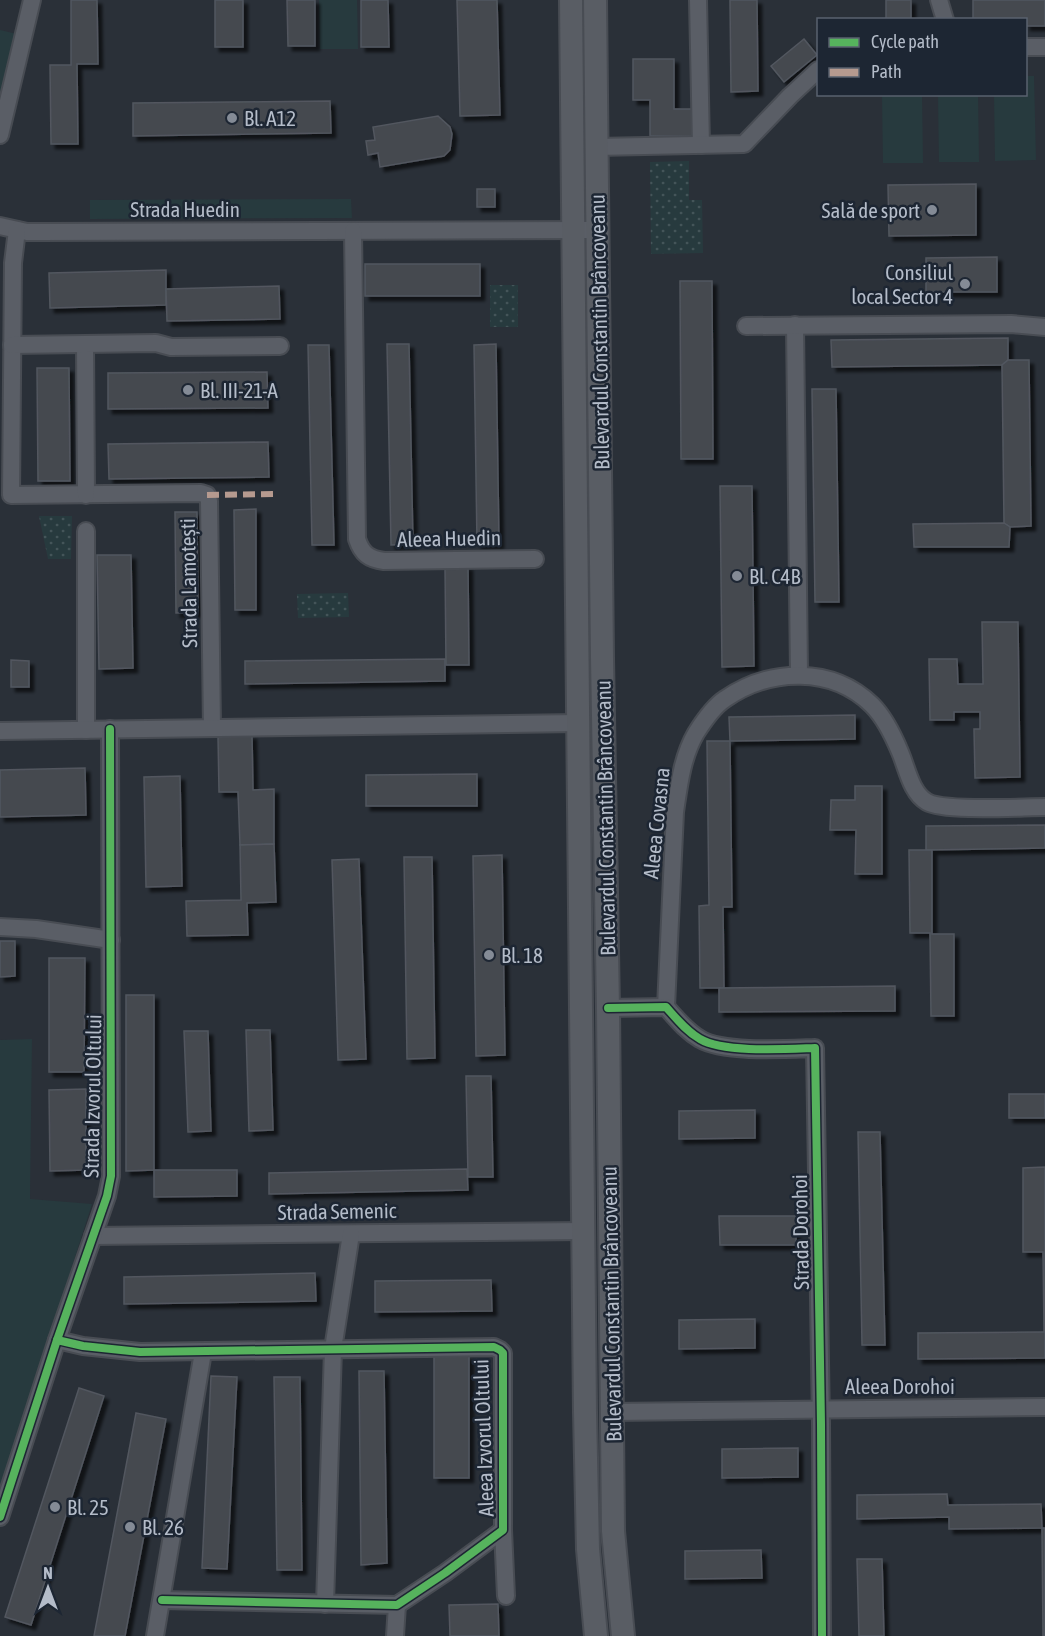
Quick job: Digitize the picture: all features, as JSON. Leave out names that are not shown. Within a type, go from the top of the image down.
[{"type":"main road","name":"Bulevardul Constantin Brâncoveanu","points":[[570,0],[585,1412],[588,1549],[596,1636]]},
{"type":"main road","name":"Bulevardul Constantin Brâncoveanu","points":[[595,0],[614,1539],[623,1636]]},
{"type":"main road","points":[[585,1412],[612,1412]]},
{"type":"street","points":[[0,135],[32,0]]},
{"type":"street","points":[[698,0],[701,145]]},
{"type":"street","points":[[939,0],[944,18]]},
{"type":"street","points":[[1027,47],[1045,47]]},
{"type":"street","points":[[596,147],[744,144],[817,72]]},
{"type":"street","name":"Strada Huedin","points":[[0,226],[40,232],[597,230]]},
{"type":"street","points":[[17,230],[13,262],[12,495],[86,495],[85,344]]},
{"type":"street","name":"Aleea Huedin","points":[[353,231],[357,539],[360,548],[365,555],[374,560],[384,561],[535,559]]},
{"type":"street","points":[[746,326],[1011,324],[1045,327]]},
{"type":"street","points":[[795,325],[799,675]]},
{"type":"street","points":[[12,345],[156,342],[171,347],[280,346]]},
{"type":"street","name":"Strada Lamotești","points":[[86,495],[201,493],[207,495],[209,501],[212,728]]},
{"type":"street","points":[[86,531],[86,730]]},
{"type":"street","name":"Aleea Covasna","points":[[666,1007],[675,812],[679,781],[685,759],[696,734],[723,700],[743,689],[769,679],[799,675],[824,679],[841,685],[855,692],[883,717],[918,795],[929,803],[946,807],[1045,807]]},
{"type":"street","points":[[0,731],[578,723]]},
{"type":"street","name":"Strada Izvorul Oltului","points":[[0,1517],[57,1340],[107,1196],[111,1176],[110,729]]},
{"type":"street","points":[[0,927],[36,929],[111,940]]},
{"type":"street","points":[[608,1008],[666,1007]]},
{"type":"street","name":"Strada Dorohoi","points":[[666,1007],[688,1031],[710,1044],[742,1048],[815,1048],[822,1636]]},
{"type":"street","name":"Strada Semenic","points":[[93,1236],[583,1231]]},
{"type":"street","points":[[326,1604],[333,1349],[351,1233]]},
{"type":"street","name":"Aleea Izvorul Oltului","points":[[57,1340],[83,1346],[140,1352],[494,1347],[500,1350],[502,1353],[506,1596]]},
{"type":"street","points":[[155,1636],[203,1352]]},
{"type":"street","name":"Aleea Dorohoi","points":[[612,1412],[1045,1407]]},
{"type":"street","name":"Aleea Izvorul Oltului","points":[[397,1605],[504,1530]]},
{"type":"street","points":[[162,1600],[397,1605],[395,1636]]},
{"type":"green space","points":[[319,0],[357,0],[358,49],[320,49]]},
{"type":"green space","points":[[0,30],[17,34],[0,106]]},
{"type":"green space","points":[[1027,76],[1034,76],[1036,160],[995,161],[994,96],[1027,96]]},
{"type":"green space","points":[[882,96],[922,96],[923,163],[883,163]]},
{"type":"green space","points":[[938,96],[978,96],[979,162],[939,162]]},
{"type":"green space","points":[[689,161],[689,200],[702,200],[703,253],[651,254],[650,162]]},
{"type":"green space","points":[[351,199],[352,218],[90,219],[90,200]]},
{"type":"green space","points":[[490,285],[518,285],[518,327],[490,327]]},
{"type":"green space","points":[[39,516],[72,516],[71,559],[48,559]]},
{"type":"green space","points":[[348,593],[349,617],[298,618],[297,594]]},
{"type":"green space","points":[[32,1039],[30,1199],[92,1204],[0,1492],[0,1040]]},
{"type":"building","points":[[71,0],[97,0],[98,64],[77,64],[78,144],[51,144],[50,65],[71,65]]},
{"type":"building","points":[[215,0],[243,0],[243,47],[215,47]]},
{"type":"building","points":[[287,0],[315,0],[315,46],[288,46]]},
{"type":"building","points":[[361,0],[388,0],[389,47],[361,47]]},
{"type":"building","points":[[457,0],[497,0],[500,115],[460,116]]},
{"type":"building","points":[[730,0],[757,0],[758,91],[731,92]]},
{"type":"building","points":[[886,0],[911,0],[911,18],[886,18]]},
{"type":"building","points":[[973,0],[1045,0],[1045,26],[1027,26],[1027,18],[973,18]]},
{"type":"building","points":[[804,39],[817,55],[784,82],[771,66]]},
{"type":"building","points":[[633,59],[674,59],[674,109],[692,109],[692,136],[650,136],[650,100],[633,100]]},
{"type":"building","name":"Bl. A12","points":[[330,101],[331,133],[133,136],[133,103]]},
{"type":"building","points":[[438,116],[450,127],[452,134],[450,150],[444,156],[380,167],[378,153],[368,155],[366,141],[375,140],[373,127]]},
{"type":"building","name":"Sală de sport","points":[[976,184],[976,235],[889,236],[888,185]]},
{"type":"building","points":[[477,189],[495,189],[495,207],[477,207]]},
{"type":"building","points":[[997,257],[997,292],[926,292],[926,258]]},
{"type":"building","points":[[365,264],[480,264],[480,296],[365,296]]},
{"type":"building","points":[[166,270],[166,305],[50,308],[49,273]]},
{"type":"building","points":[[680,281],[712,281],[713,459],[681,459]]},
{"type":"building","points":[[279,286],[280,319],[167,321],[166,289]]},
{"type":"building","points":[[1008,338],[1008,360],[1002,365],[832,367],[831,340]]},
{"type":"building","points":[[387,344],[409,344],[413,544],[391,545]]},
{"type":"building","points":[[496,344],[499,544],[477,544],[474,345]]},
{"type":"building","points":[[308,345],[329,345],[334,545],[312,545]]},
{"type":"building","points":[[1008,360],[1029,360],[1031,526],[1010,527],[1004,523],[1002,365]]},
{"type":"building","points":[[37,368],[69,368],[70,481],[38,481]]},
{"type":"building","name":"Bl. III-21-A","points":[[267,372],[268,408],[108,409],[108,373]]},
{"type":"building","points":[[812,389],[836,389],[839,602],[815,602]]},
{"type":"building","points":[[268,442],[269,477],[109,479],[108,444]]},
{"type":"building","name":"Bl. C4B","points":[[720,486],[752,486],[754,666],[722,667]]},
{"type":"building","points":[[256,509],[256,610],[235,610],[234,510]]},
{"type":"building","points":[[175,512],[197,512],[198,612],[176,613]]},
{"type":"building","points":[[1004,523],[1010,527],[1009,547],[914,547],[913,524]]},
{"type":"building","points":[[97,555],[131,555],[133,668],[99,669]]},
{"type":"building","points":[[445,566],[468,566],[469,665],[446,665]]},
{"type":"building","points":[[982,622],[1018,622],[1020,777],[975,778],[974,729],[980,729],[980,712],[954,712],[954,720],[930,720],[929,659],[957,659],[958,684],[983,684]]},
{"type":"building","points":[[445,659],[445,681],[245,684],[245,661]]},
{"type":"building","points":[[11,660],[29,661],[29,687],[11,687]]},
{"type":"building","points":[[855,715],[855,739],[730,741],[729,717]]},
{"type":"building","points":[[252,735],[253,790],[274,789],[274,844],[240,845],[238,792],[219,792],[218,736]]},
{"type":"building","points":[[707,741],[730,741],[732,907],[723,907],[724,988],[700,988],[699,906],[709,905]]},
{"type":"building","points":[[85,768],[86,815],[0,817],[0,770]]},
{"type":"building","points":[[477,774],[477,806],[366,806],[366,775]]},
{"type":"building","points":[[180,776],[182,886],[146,887],[144,777]]},
{"type":"building","points":[[855,786],[882,786],[882,874],[855,874],[856,830],[830,830],[831,800],[855,800]]},
{"type":"building","points":[[1045,825],[1045,848],[926,850],[926,826]]},
{"type":"building","points":[[274,844],[276,902],[247,903],[248,935],[187,936],[186,901],[241,900],[240,845]]},
{"type":"building","points":[[909,850],[932,850],[932,934],[954,934],[954,1016],[931,1016],[930,933],[910,933]]},
{"type":"building","name":"Bl. 18","points":[[502,855],[505,1055],[476,1056],[473,856]]},
{"type":"building","points":[[404,857],[432,857],[435,1058],[407,1059]]},
{"type":"building","points":[[359,859],[366,1059],[338,1060],[332,860]]},
{"type":"building","points":[[0,941],[15,941],[15,976],[0,977]]},
{"type":"building","points":[[49,958],[85,958],[84,1072],[49,1072]]},
{"type":"building","points":[[895,986],[895,1011],[719,1012],[719,988]]},
{"type":"building","points":[[126,995],[154,995],[154,1170],[126,1171]]},
{"type":"building","points":[[246,1030],[270,1030],[273,1130],[249,1131]]},
{"type":"building","points":[[184,1031],[208,1031],[211,1131],[188,1132]]},
{"type":"building","points":[[466,1076],[491,1076],[493,1177],[468,1177]]},
{"type":"building","points":[[86,1089],[86,1170],[50,1171],[49,1090]]},
{"type":"building","points":[[1009,1094],[1045,1094],[1045,1118],[1009,1118]]},
{"type":"building","points":[[755,1110],[755,1138],[679,1139],[679,1111]]},
{"type":"building","points":[[858,1132],[880,1132],[885,1345],[862,1345]]},
{"type":"building","points":[[1045,1167],[1044,1332],[1043,1252],[1023,1252],[1023,1168]]},
{"type":"building","points":[[467,1169],[468,1190],[269,1194],[269,1173]]},
{"type":"building","points":[[154,1170],[237,1170],[237,1196],[154,1197]]},
{"type":"building","points":[[719,1216],[796,1216],[796,1245],[720,1245]]},
{"type":"building","points":[[315,1273],[316,1301],[124,1304],[124,1277]]},
{"type":"building","points":[[491,1280],[492,1311],[375,1312],[375,1281]]},
{"type":"building","points":[[755,1319],[755,1348],[679,1349],[679,1320]]},
{"type":"building","points":[[1045,1332],[1045,1358],[918,1359],[918,1333]]},
{"type":"building","points":[[434,1356],[469,1356],[469,1478],[434,1478]]},
{"type":"building","points":[[359,1371],[384,1371],[387,1563],[361,1565]]},
{"type":"building","points":[[211,1376],[237,1377],[227,1569],[202,1568]]},
{"type":"building","points":[[274,1377],[300,1377],[302,1570],[277,1570]]},
{"type":"building","name":"Bl. 25","points":[[79,1388],[104,1396],[31,1625],[5,1617]]},
{"type":"building","name":"Bl. 26","points":[[136,1413],[166,1419],[125,1636],[94,1636]]},
{"type":"building","points":[[798,1448],[798,1477],[722,1478],[722,1449]]},
{"type":"building","points":[[947,1494],[948,1505],[1041,1504],[1042,1528],[949,1529],[949,1517],[857,1519],[857,1495]]},
{"type":"building","points":[[1042,1528],[1045,1528],[1045,1636],[1043,1636]]},
{"type":"building","points":[[761,1550],[762,1578],[685,1579],[685,1551]]},
{"type":"building","points":[[857,1559],[882,1559],[884,1636],[859,1636]]},
{"type":"building","points":[[498,1604],[499,1636],[450,1636],[449,1605]]},
{"type":"marked path","points":[[207,495],[276,494]]},
{"type":"cycle path","points":[[0,1517],[57,1340],[107,1196],[111,1176],[110,729]]},
{"type":"cycle path","points":[[608,1008],[666,1007],[695,1036],[724,1046],[755,1049],[815,1048],[822,1636]]},
{"type":"cycle path","points":[[57,1340],[83,1346],[140,1352],[494,1347],[503,1353],[503,1530],[445,1573],[397,1605],[162,1600]]},
{"type":"place","name":"Bl. A12","points":[[232,118]]},
{"type":"place","name":"Sală de sport","points":[[932,210]]},
{"type":"place","name":"Consiliul local Sector 4","points":[[965,284]]},
{"type":"place","name":"Bl. III-21-A","points":[[188,390]]},
{"type":"place","name":"Bl. C4B","points":[[737,576]]},
{"type":"place","name":"Bl. 18","points":[[489,955]]},
{"type":"place","name":"Bl. 25","points":[[55,1507]]},
{"type":"place","name":"Bl. 26","points":[[130,1527]]}]
